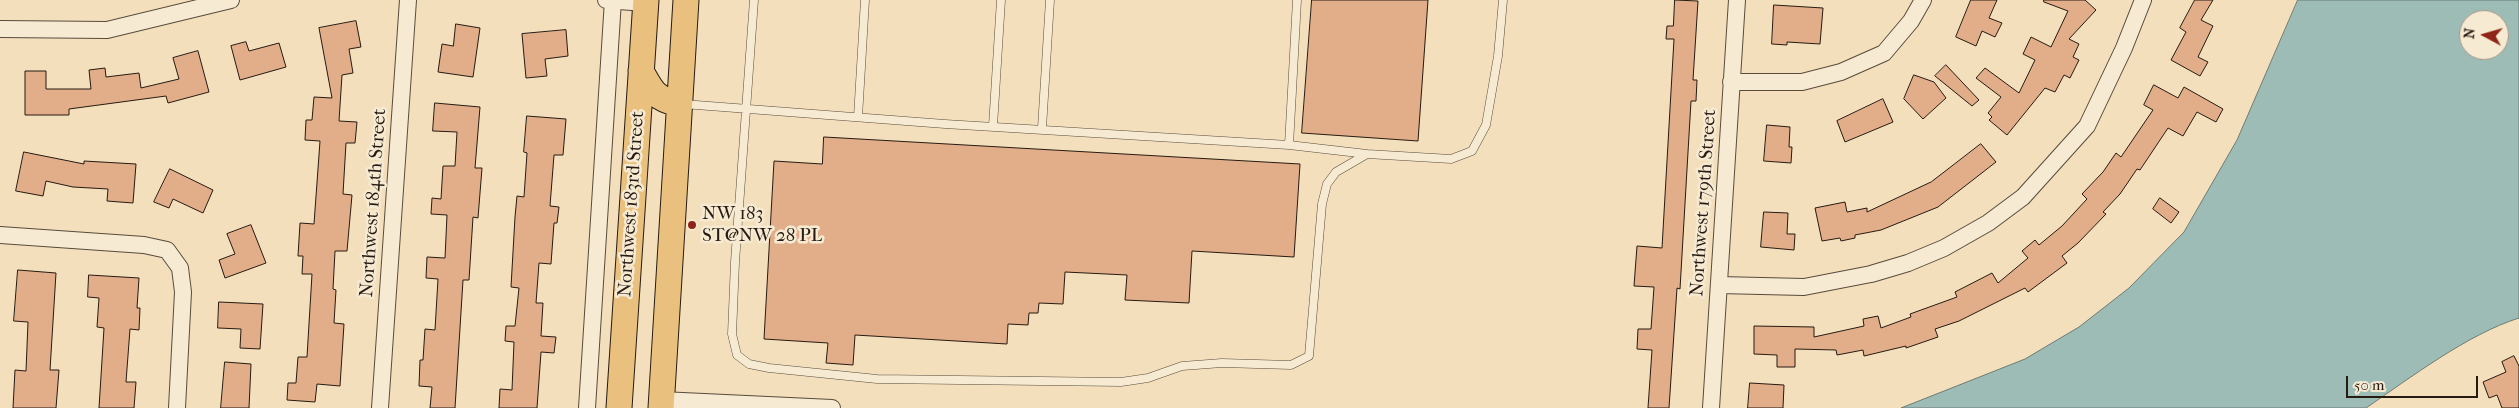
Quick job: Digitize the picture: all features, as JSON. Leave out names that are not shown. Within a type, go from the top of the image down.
[{"type":"main road","points":[[661,404],[686,0]]},
{"type":"main road","name":"Northwest 183rd Street","points":[[619,408],[646,1]]},
{"type":"main road","points":[[641,71],[650,88],[663,101],[679,104]]},
{"type":"street","points":[[0,29],[107,30],[231,0]]},
{"type":"street","name":"Northwest 184th Street","points":[[380,408],[408,0]]},
{"type":"street","points":[[606,0],[646,1]]},
{"type":"street","points":[[587,408],[613,0]]},
{"type":"street","name":"Northwest 179th Street","points":[[1711,408],[1737,0]]},
{"type":"street","points":[[1732,82],[1802,82],[1841,72],[1884,53],[1911,21],[1923,0]]},
{"type":"street","points":[[1719,285],[1804,286],[1871,274],[1908,263],[1944,248],[1988,223],[2023,197],[2087,126],[2124,48],[2143,0]]},
{"type":"street","points":[[0,235],[144,244],[167,250],[180,268],[183,292],[177,408]]},
{"type":"street","points":[[661,404],[832,408]]},
{"type":"lane","points":[[754,0],[748,109],[735,262],[732,334],[737,355],[749,364],[769,368],[877,379],[1122,382],[1148,378],[1182,366],[1222,363],[1291,365],[1309,356],[1322,204],[1327,184],[1336,172],[1367,154]]},
{"type":"lane","points":[[858,117],[865,0]]},
{"type":"lane","points":[[993,126],[1001,0]]},
{"type":"lane","points":[[1042,128],[1050,0]]},
{"type":"lane","points":[[1289,145],[1297,0]]},
{"type":"lane","points":[[679,104],[1289,145],[1367,154],[1451,158],[1472,151],[1486,125],[1498,56],[1503,0]]},
{"type":"water","points":[[2298,0],[2519,0],[2519,318],[2500,325],[2460,346],[2366,408],[1901,408],[2025,359],[2079,327],[2129,288],[2184,232],[2237,140]]},
{"type":"building","points":[[1312,0],[1428,0],[1418,141],[1302,133]]},
{"type":"building","points":[[1675,0],[1698,1],[1693,80],[1697,80],[1696,101],[1691,101],[1680,289],[1677,288],[1669,408],[1648,408],[1652,350],[1637,349],[1638,329],[1651,329],[1654,287],[1634,286],[1637,246],[1662,248],[1674,39],[1666,39],[1667,26],[1673,26]]},
{"type":"building","points":[[1971,0],[1997,0],[1989,18],[2002,23],[1995,37],[1982,31],[1976,46],[1956,37]]},
{"type":"building","points":[[2044,0],[2085,0],[2096,10],[2069,39],[2079,44],[2073,57],[2079,60],[2070,78],[2064,75],[2055,92],[2045,88],[2007,135],[1989,120],[1992,117],[1988,113],[2001,97],[1976,78],[1985,68],[2019,93],[2035,60],[2023,54],[2031,37],[2051,47],[2068,11],[2044,2]]},
{"type":"building","points":[[2195,0],[2213,0],[2201,20],[2213,26],[2198,57],[2208,62],[2200,76],[2171,60],[2186,32],[2180,28]]},
{"type":"building","points":[[1774,5],[1823,8],[1820,44],[1787,42],[1787,45],[1772,44]]},
{"type":"building","points":[[356,21],[361,47],[349,49],[353,73],[342,75],[339,121],[357,122],[355,143],[346,143],[343,194],[352,195],[347,251],[335,251],[333,289],[336,290],[334,323],[344,324],[340,386],[317,384],[315,402],[287,400],[288,383],[296,383],[298,357],[307,357],[312,274],[302,274],[303,256],[298,256],[300,223],[314,224],[320,141],[305,140],[306,120],[312,120],[314,97],[332,98],[319,28]]},
{"type":"building","points":[[456,24],[480,28],[473,77],[438,72],[442,44],[453,46]]},
{"type":"building","points":[[566,30],[568,56],[545,59],[547,76],[526,78],[522,34]]},
{"type":"building","points":[[246,42],[249,51],[279,43],[286,67],[240,80],[231,46]]},
{"type":"building","points":[[198,51],[209,92],[168,103],[166,96],[69,109],[69,115],[25,115],[25,71],[46,71],[46,89],[91,89],[89,70],[105,68],[106,77],[139,73],[141,88],[179,79],[173,58]]},
{"type":"building","points":[[1946,65],[1979,100],[1972,106],[1935,76]]},
{"type":"building","points":[[1914,75],[1934,82],[1946,98],[1923,119],[1904,99]]},
{"type":"building","points":[[2154,85],[2178,98],[2184,87],[2223,109],[2216,122],[2197,112],[2183,136],[2168,128],[2140,170],[2137,169],[2120,194],[2103,212],[2106,214],[2078,243],[2062,256],[2067,263],[2028,292],[2025,288],[1959,321],[1935,329],[1938,337],[1906,348],[1906,346],[1864,356],[1863,350],[1837,355],[1836,350],[1795,349],[1795,367],[1777,367],[1777,355],[1754,354],[1754,326],[1814,327],[1814,337],[1864,326],[1863,319],[1878,316],[1881,328],[1911,317],[1910,314],[1957,297],[1955,292],[1992,273],[1998,283],[2028,258],[2022,251],[2035,240],[2039,245],[2062,226],[2087,199],[2082,194],[2103,172],[2116,153],[2121,157],[2153,110],[2144,105]]},
{"type":"building","points":[[1883,99],[1893,122],[1845,142],[1837,121]]},
{"type":"building","points":[[435,103],[480,107],[475,168],[482,168],[478,218],[473,217],[469,280],[463,280],[455,408],[430,408],[432,387],[419,386],[420,360],[423,360],[425,329],[435,330],[438,279],[426,278],[427,257],[445,258],[447,215],[431,214],[432,198],[441,199],[443,166],[455,166],[457,132],[433,131]]},
{"type":"building","points":[[527,116],[566,119],[563,155],[554,155],[550,206],[559,207],[557,223],[554,223],[551,264],[539,263],[536,303],[543,303],[541,336],[556,337],[554,353],[541,352],[537,408],[499,408],[500,389],[512,390],[514,342],[505,341],[506,326],[515,326],[519,288],[511,287],[517,196],[524,197],[527,153],[524,152]]},
{"type":"building","points":[[1767,125],[1790,127],[1789,147],[1792,147],[1791,163],[1764,161]]},
{"type":"building","points":[[824,137],[1300,164],[1294,257],[1192,251],[1189,303],[1125,300],[1127,275],[1065,272],[1063,304],[1039,303],[1038,313],[1029,313],[1028,325],[1008,324],[1007,344],[855,335],[853,365],[826,363],[828,343],[764,339],[774,161],[822,164]]},
{"type":"building","points":[[1981,144],[1996,162],[1938,207],[1881,230],[1855,235],[1855,238],[1841,241],[1840,238],[1822,241],[1815,208],[1845,202],[1847,212],[1867,208],[1867,212],[1931,182]]},
{"type":"building","points":[[24,152],[84,164],[84,161],[136,164],[133,203],[107,201],[108,189],[73,187],[46,181],[43,196],[16,191]]},
{"type":"building","points":[[170,169],[213,190],[203,213],[173,199],[169,208],[154,202]]},
{"type":"building","points":[[2160,198],[2179,212],[2171,223],[2153,209]]},
{"type":"building","points":[[1764,212],[1788,213],[1787,234],[1795,234],[1794,250],[1761,247]]},
{"type":"building","points":[[251,225],[266,263],[225,278],[219,260],[235,254],[227,234]]},
{"type":"building","points":[[18,270],[56,273],[50,370],[59,370],[56,408],[13,408],[15,370],[26,371],[28,322],[14,321]]},
{"type":"building","points":[[89,275],[139,278],[137,308],[140,308],[139,330],[130,329],[126,382],[136,382],[134,408],[99,408],[104,328],[97,327],[99,298],[88,297]]},
{"type":"building","points":[[219,302],[263,304],[260,349],[240,348],[241,329],[218,328]]},
{"type":"building","points":[[2514,356],[2519,366],[2519,408],[2502,408],[2497,395],[2489,398],[2483,382],[2506,372],[2502,362]]},
{"type":"building","points":[[225,362],[251,364],[249,408],[221,408]]},
{"type":"building","points":[[1750,383],[1784,385],[1783,408],[1748,408]]},
{"type":"place","name":"NW 183 ST@NW 28 PL","points":[[692,225]]}]
